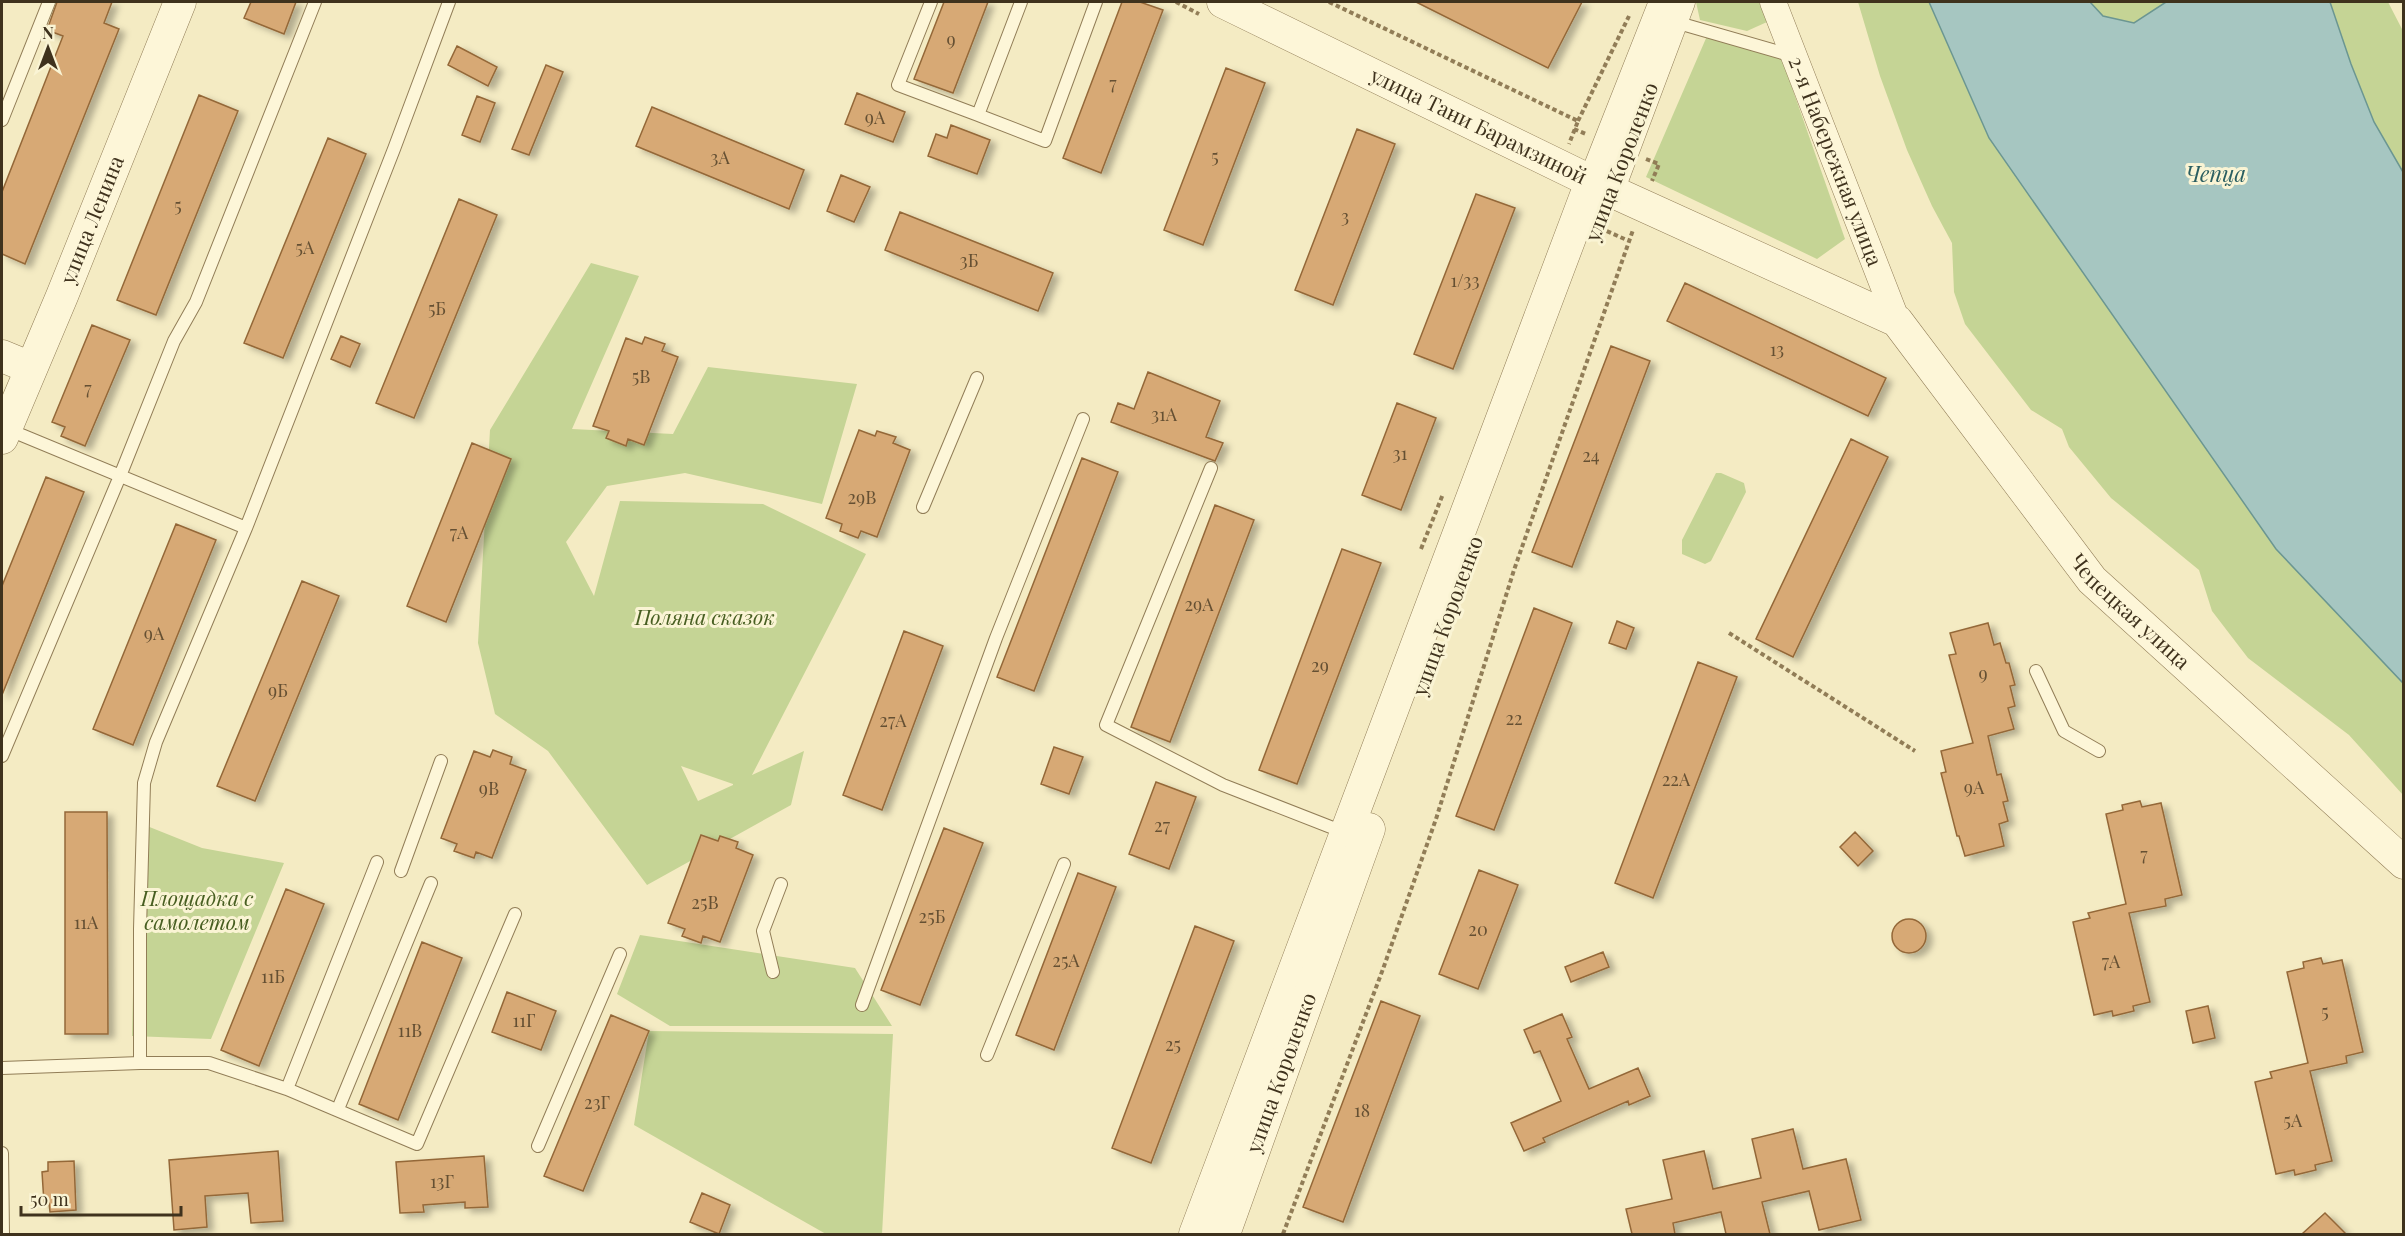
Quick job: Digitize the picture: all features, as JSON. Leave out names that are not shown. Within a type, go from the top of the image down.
[{"type":"street","name":"улица Ленина","points":[[4,434],[177,2]]},
{"type":"street","name":"2-я Набережная улица","points":[[1773,2],[1897,321]]},
{"type":"street","name":"улица Короленко","points":[[1601,186],[1606,143],[1673,8]]},
{"type":"street","name":"улица Короленко","points":[[1195,1234],[1476,542],[1601,186],[1673,8]]},
{"type":"street","name":"улица Тани Барамзиной","points":[[1215,10],[1560,165],[1642,205],[1897,321]]},
{"type":"street","name":"Чепецкая улица","points":[[1897,321],[2092,580],[2403,863]]},
{"type":"street","points":[[2,356],[31,368]]},
{"type":"street","name":"улица Короленко","points":[[1224,1234],[1355,837]]},
{"type":"lane","points":[[2,120],[49,2]]},
{"type":"lane","points":[[2,756],[120,476],[174,341],[196,302],[315,2]]},
{"type":"lane","points":[[140,1063],[140,929],[144,783],[156,742],[246,528],[449,2]]},
{"type":"lane","points":[[931,2],[898,85],[1045,141],[1096,2]]},
{"type":"lane","points":[[978,115],[1021,2]]},
{"type":"lane","points":[[1673,8],[1794,56]]},
{"type":"lane","points":[[923,507],[976,378]]},
{"type":"lane","points":[[862,1005],[996,638],[1083,419]]},
{"type":"lane","points":[[4,434],[120,476],[246,528]]},
{"type":"lane","points":[[1211,468],[1106,725],[1223,785],[1355,837]]},
{"type":"lane","points":[[2036,671],[2064,731],[2099,751]]},
{"type":"lane","points":[[401,871],[441,761]]},
{"type":"lane","points":[[287,1089],[377,862]]},
{"type":"lane","points":[[987,1055],[1064,864]]},
{"type":"lane","points":[[338,1109],[431,883]]},
{"type":"lane","points":[[773,972],[763,931],[781,884]]},
{"type":"lane","points":[[2,1068],[209,1063],[287,1089],[417,1144],[515,914]]},
{"type":"lane","points":[[538,1146],[620,954]]},
{"type":"lane","points":[[2,1153],[3,1234]]},
{"type":"path","points":[[1176,2],[1215,10]]},
{"type":"path","points":[[1329,2],[1578,121]]},
{"type":"path","points":[[1560,165],[1578,121],[1631,12]]},
{"type":"path","points":[[1283,1234],[1391,948],[1436,819],[1514,570],[1642,205],[1659,164]]},
{"type":"path","points":[[1421,549],[1447,484]]},
{"type":"path","points":[[1729,633],[1915,751]]},
{"type":"green space","points":[[1696,2],[1759,2],[1767,22],[1747,31],[1700,20]]},
{"type":"green space","points":[[1858,2],[1929,2],[1989,138],[2276,549],[2403,683],[2403,795],[2349,735],[2248,658],[2212,611],[2199,570],[2111,498],[2069,447],[2062,429],[2031,410],[1965,324],[1954,292],[1952,243],[1932,206],[1907,150],[1880,76]]},
{"type":"green space","points":[[2090,2],[2166,2],[2134,23],[2103,16]]},
{"type":"green space","points":[[2330,2],[2388,2],[2403,31],[2403,172],[2374,122]]},
{"type":"green space","points":[[1707,36],[1782,59],[1845,239],[1817,259],[1646,177]]},
{"type":"green space","name":"Поляна сказок","points":[[591,263],[639,276],[572,429],[673,434],[708,367],[857,384],[822,504],[685,473],[607,486],[566,542],[594,596],[620,501],[763,504],[866,554],[752,775],[804,751],[791,805],[647,885],[548,751],[495,714],[478,643],[490,430]],"holes":[[[681,766],[733,784],[698,801]]]},
{"type":"green space","points":[[1716,473],[1744,483],[1746,492],[1711,561],[1705,564],[1682,554],[1682,540]]},
{"type":"green space","name":"Площадка с самолетом","points":[[137,822],[202,848],[284,863],[211,1039],[132,1036]]},
{"type":"green space","points":[[640,935],[855,968],[892,1026],[670,1026],[617,994]]},
{"type":"green space","points":[[649,1031],[893,1034],[882,1234],[826,1234],[634,1125]]},
{"type":"water","name":"Чепца","points":[[1929,2],[2090,2],[2103,16],[2134,23],[2166,2],[2330,2],[2374,122],[2403,172],[2403,683],[2276,549],[1989,138]]},
{"type":"building","points":[[57,2],[112,2],[104,23],[119,29],[25,264],[2,254],[2,192],[63,36],[47,30]]},
{"type":"building","points":[[251,2],[296,2],[284,34],[244,18]]},
{"type":"building","points":[[944,2],[988,2],[953,93],[914,79]]},
{"type":"building","points":[[1122,2],[1140,2],[1163,10],[1101,173],[1063,158]]},
{"type":"building","points":[[1416,2],[1582,2],[1548,68]]},
{"type":"building","points":[[457,46],[497,67],[488,86],[448,65]]},
{"type":"building","points":[[546,65],[563,72],[529,155],[512,149]]},
{"type":"building","points":[[1226,68],[1265,83],[1203,245],[1164,230]]},
{"type":"building","points":[[857,93],[905,112],[893,142],[845,124]]},
{"type":"building","points":[[199,95],[238,111],[156,315],[117,300]]},
{"type":"building","points":[[477,96],[495,103],[480,142],[462,135]]},
{"type":"building","points":[[652,107],[804,170],[789,209],[636,146]]},
{"type":"building","points":[[951,125],[990,140],[977,174],[928,156],[936,134],[947,138]]},
{"type":"building","points":[[1357,129],[1395,144],[1333,305],[1295,290]]},
{"type":"building","points":[[328,138],[366,154],[283,358],[244,343]]},
{"type":"building","points":[[841,175],[870,187],[854,222],[827,211]]},
{"type":"building","points":[[1476,194],[1515,208],[1453,369],[1414,354]]},
{"type":"building","points":[[459,199],[497,215],[414,418],[376,403]]},
{"type":"building","points":[[900,212],[1053,273],[1038,311],[885,250]]},
{"type":"building","points":[[1685,283],[1886,378],[1868,416],[1667,321]]},
{"type":"building","points":[[92,325],[130,340],[85,446],[61,436],[65,427],[52,422]]},
{"type":"building","points":[[341,336],[360,344],[350,367],[331,359]]},
{"type":"building","points":[[645,337],[665,344],[662,351],[678,357],[644,445],[628,439],[626,446],[606,438],[609,431],[593,426],[626,338],[642,344]]},
{"type":"building","points":[[1611,346],[1650,361],[1572,567],[1532,552]]},
{"type":"building","points":[[1148,372],[1220,401],[1206,437],[1223,443],[1215,461],[1111,422],[1118,403],[1134,409]]},
{"type":"building","points":[[1397,403],[1436,418],[1401,510],[1362,495]]},
{"type":"building","points":[[859,430],[875,436],[877,431],[896,437],[893,443],[910,450],[877,537],[861,531],[858,538],[840,531],[842,524],[826,518]]},
{"type":"building","points":[[1851,439],[1888,457],[1793,657],[1756,639]]},
{"type":"building","points":[[472,443],[511,459],[446,622],[407,606]]},
{"type":"building","points":[[1082,458],[1118,472],[1034,691],[997,677]]},
{"type":"building","points":[[46,477],[84,492],[2,695],[2,586]]},
{"type":"building","points":[[1215,505],[1254,520],[1170,742],[1131,727]]},
{"type":"building","points":[[176,524],[216,540],[133,745],[93,729]]},
{"type":"building","points":[[1342,549],[1381,563],[1297,784],[1259,770]]},
{"type":"building","points":[[302,581],[339,596],[255,801],[217,786]]},
{"type":"building","points":[[1534,608],[1572,623],[1494,830],[1456,816]]},
{"type":"building","points":[[1617,621],[1634,628],[1626,649],[1609,643]]},
{"type":"building","points":[[1988,623],[1994,645],[2000,643],[2006,663],[2009,663],[2015,685],[2010,686],[2015,706],[2008,708],[2014,729],[1988,736],[1997,775],[2001,774],[2008,801],[2003,802],[2008,821],[1999,824],[2004,846],[1965,856],[1959,836],[1957,836],[1941,773],[1946,772],[1941,751],[1973,743],[1949,655],[1956,654],[1950,633]]},
{"type":"building","points":[[904,631],[943,646],[882,810],[843,795]]},
{"type":"building","points":[[1698,662],[1737,677],[1653,898],[1615,883]]},
{"type":"building","points":[[1054,747],[1083,757],[1069,794],[1041,784]]},
{"type":"building","points":[[493,750],[512,757],[510,764],[526,770],[492,858],[476,852],[474,858],[454,851],[457,844],[441,838],[474,751],[490,757]]},
{"type":"building","points":[[1156,782],[1196,797],[1169,869],[1129,854]]},
{"type":"building","points":[[2140,801],[2142,807],[2161,803],[2182,895],[2165,899],[2166,906],[2129,913],[2150,1002],[2133,1006],[2134,1011],[2113,1016],[2112,1011],[2094,1015],[2073,922],[2090,918],[2088,913],[2126,904],[2106,814],[2123,810],[2122,805]]},
{"type":"building","points":[[65,812],[107,812],[108,1034],[65,1034]]},
{"type":"building","points":[[944,828],[983,843],[920,1005],[881,990]]},
{"type":"building","points":[[1855,832],[1873,851],[1858,866],[1840,847]]},
{"type":"building","points":[[701,835],[718,841],[720,836],[738,842],[736,848],[753,855],[720,942],[703,936],[701,943],[682,936],[685,929],[668,923]]},
{"type":"building","points":[[1479,870],[1518,885],[1478,989],[1439,974]]},
{"type":"building","points":[[1078,873],[1116,887],[1054,1050],[1016,1035]]},
{"type":"building","points":[[286,889],[324,904],[259,1066],[221,1050]]},
{"type":"building","points":[[1909,919],[1921,924],[1926,936],[1921,948],[1909,953],[1897,948],[1892,936],[1897,924]]},
{"type":"building","points":[[1195,926],[1234,941],[1151,1163],[1112,1148]]},
{"type":"building","points":[[422,942],[462,958],[398,1120],[359,1104]]},
{"type":"building","points":[[1603,952],[1609,967],[1571,982],[1565,967]]},
{"type":"building","points":[[2321,958],[2323,964],[2342,960],[2363,1052],[2346,1056],[2347,1063],[2310,1071],[2332,1161],[2315,1165],[2316,1170],[2295,1175],[2294,1170],[2276,1174],[2255,1082],[2272,1078],[2270,1072],[2308,1063],[2287,972],[2304,968],[2303,962]]},
{"type":"building","points":[[507,992],[556,1011],[541,1050],[492,1032]]},
{"type":"building","points":[[1381,1001],[1420,1016],[1343,1222],[1303,1207]]},
{"type":"building","points":[[2208,1006],[2215,1038],[2193,1043],[2186,1011]]},
{"type":"building","points":[[1562,1014],[1572,1037],[1567,1039],[1589,1089],[1638,1068],[1650,1096],[1629,1105],[1628,1101],[1543,1138],[1545,1142],[1524,1151],[1511,1123],[1561,1101],[1540,1051],[1534,1053],[1524,1030]]},
{"type":"building","points":[[611,1015],[649,1031],[583,1191],[544,1176]]},
{"type":"building","points":[[1793,1129],[1803,1169],[1846,1159],[1861,1220],[1819,1230],[1809,1191],[1762,1202],[1770,1234],[1726,1234],[1721,1212],[1673,1223],[1675,1234],[1632,1234],[1626,1209],[1672,1199],[1663,1160],[1704,1151],[1713,1189],[1761,1178],[1752,1139]]},
{"type":"building","points":[[278,1151],[283,1221],[251,1223],[248,1193],[205,1196],[207,1227],[174,1230],[169,1160]]},
{"type":"building","points":[[484,1156],[488,1207],[465,1208],[465,1202],[423,1205],[424,1212],[400,1213],[396,1162]]},
{"type":"building","points":[[74,1161],[76,1210],[50,1212],[49,1203],[44,1203],[42,1172],[48,1171],[48,1162]]},
{"type":"building","points":[[702,1193],[730,1205],[719,1234],[690,1222]]},
{"type":"building","points":[[2325,1213],[2346,1234],[2302,1234]]}]
